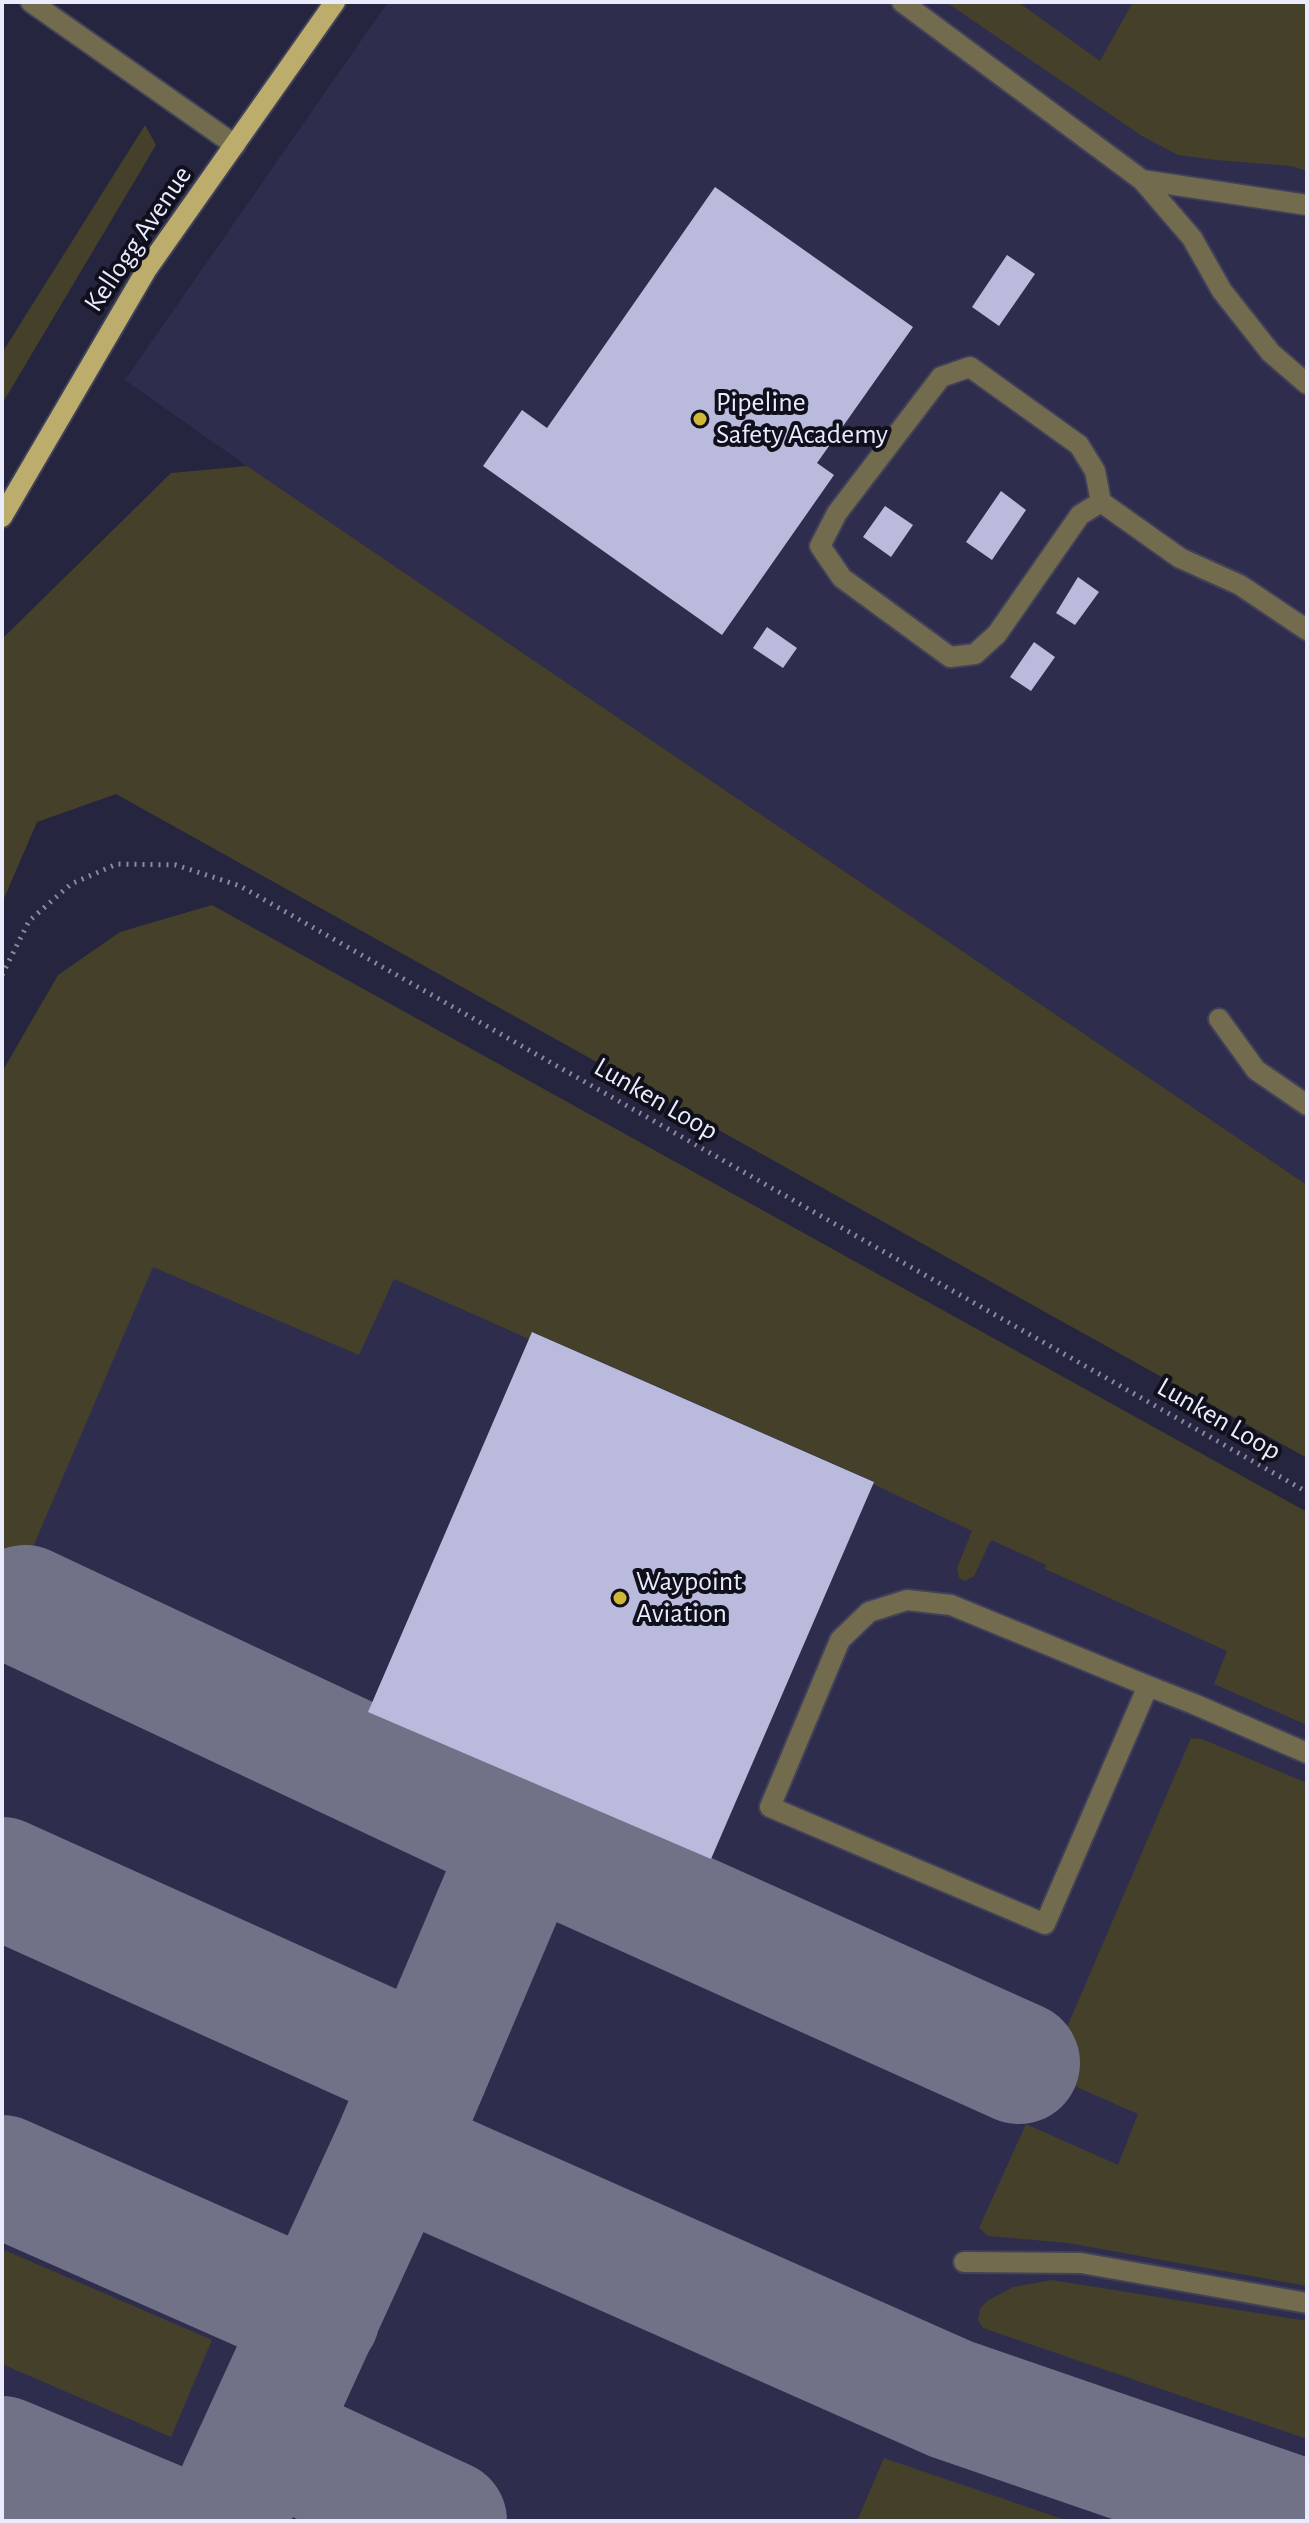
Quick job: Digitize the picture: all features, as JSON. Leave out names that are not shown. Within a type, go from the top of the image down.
[{"type":"main road","name":"Kellogg Avenue","points":[[2,517],[147,269],[335,2]]},
{"type":"lane","points":[[31,2],[235,145]]},
{"type":"lane","points":[[902,2],[1142,180],[1192,238],[1222,291],[1271,353],[1307,384]]},
{"type":"lane","points":[[1142,180],[1307,205]]},
{"type":"lane","points":[[1101,502],[1080,515],[997,634],[975,654],[950,657],[842,578],[820,546],[837,513],[941,377],[970,367],[1079,445],[1095,471],[1101,502],[1180,558],[1240,585],[1307,630]]},
{"type":"lane","points":[[1219,1019],[1256,1070],[1307,1105]]},
{"type":"lane","points":[[1148,1686],[1045,1924],[770,1807],[840,1640],[869,1612],[907,1600],[951,1605],[1148,1686],[1307,1753]]},
{"type":"lane","points":[[964,2262],[1081,2263],[1307,2303]]},
{"type":"path","name":"Lunken Loop","points":[[2,975],[29,921],[71,884],[117,864],[176,865],[240,886],[1307,1492]]},
{"type":"shaded area","points":[[388,2],[1264,2],[1307,32],[1307,1185],[247,466],[125,380]]},
{"type":"shaded area","points":[[946,2],[1018,2],[1100,61],[1133,2],[1307,2],[1307,171],[1291,166],[1178,155],[1142,136]]},
{"type":"shaded area","points":[[145,125],[156,145],[2,404],[2,353]]},
{"type":"shaded area","points":[[247,466],[1307,1185],[1307,1458],[116,794],[37,822],[2,903],[3,638],[171,473]]},
{"type":"shaded area","points":[[212,905],[1307,1512],[1307,1725],[1214,1684],[1227,1651],[1045,1569],[1046,1565],[991,1540],[974,1576],[965,1581],[959,1578],[957,1568],[972,1531],[873,1484],[873,1481],[533,1332],[529,1339],[394,1279],[359,1355],[153,1267],[2,1619],[2,1072],[58,975],[120,932]]},
{"type":"shaded area","points":[[170,1118],[1307,1650],[1307,2521],[2,2521],[2,1508]]},
{"type":"shaded area","points":[[1191,1738],[1202,1739],[1307,1783],[1307,2286],[1068,2243],[988,2236],[979,2228],[1026,2124],[1118,2165],[1138,2114],[1047,2074]]},
{"type":"shaded area","points":[[2,2249],[212,2340],[171,2437],[2,2364]]},
{"type":"shaded area","points":[[1052,2280],[1307,2321],[1307,2439],[983,2328],[978,2320],[980,2309],[987,2301],[1013,2287]]},
{"type":"shaded area","points":[[884,2458],[1068,2521],[857,2521]]},
{"type":"building","name":"Pipeline Safety Academy","points":[[715,187],[913,327],[817,463],[834,475],[722,635],[483,466],[522,410],[547,428]]},
{"type":"building","points":[[1007,255],[1035,274],[999,326],[972,307]]},
{"type":"building","points":[[1001,491],[1026,510],[992,560],[966,542]]},
{"type":"building","points":[[885,506],[913,525],[891,557],[863,537]]},
{"type":"building","points":[[1078,577],[1099,592],[1075,625],[1056,613]]},
{"type":"building","points":[[767,627],[797,648],[783,668],[753,648]]},
{"type":"building","points":[[1034,642],[1055,657],[1031,691],[1010,677]]},
{"type":"building","name":"Waypoint Aviation","points":[[532,1332],[874,1482],[711,1859],[368,1712]]},
{"type":"taxiway","points":[[25,1606],[525,1841],[1019,2063]]},
{"type":"taxiway","points":[[224,2521],[393,2152],[525,1841]]},
{"type":"taxiway","points":[[2,1878],[428,2070]]},
{"type":"taxiway","points":[[393,2152],[951,2399],[1305,2521]]},
{"type":"taxiway","points":[[2,2176],[319,2316]]},
{"type":"taxiway","points":[[263,2436],[446,2521]]},
{"type":"taxiway","points":[[2,2457],[155,2521]]},
{"type":"place","name":"Pipeline Safety Academy","points":[[700,419]]},
{"type":"place","name":"Waypoint Aviation","points":[[620,1598]]}]
